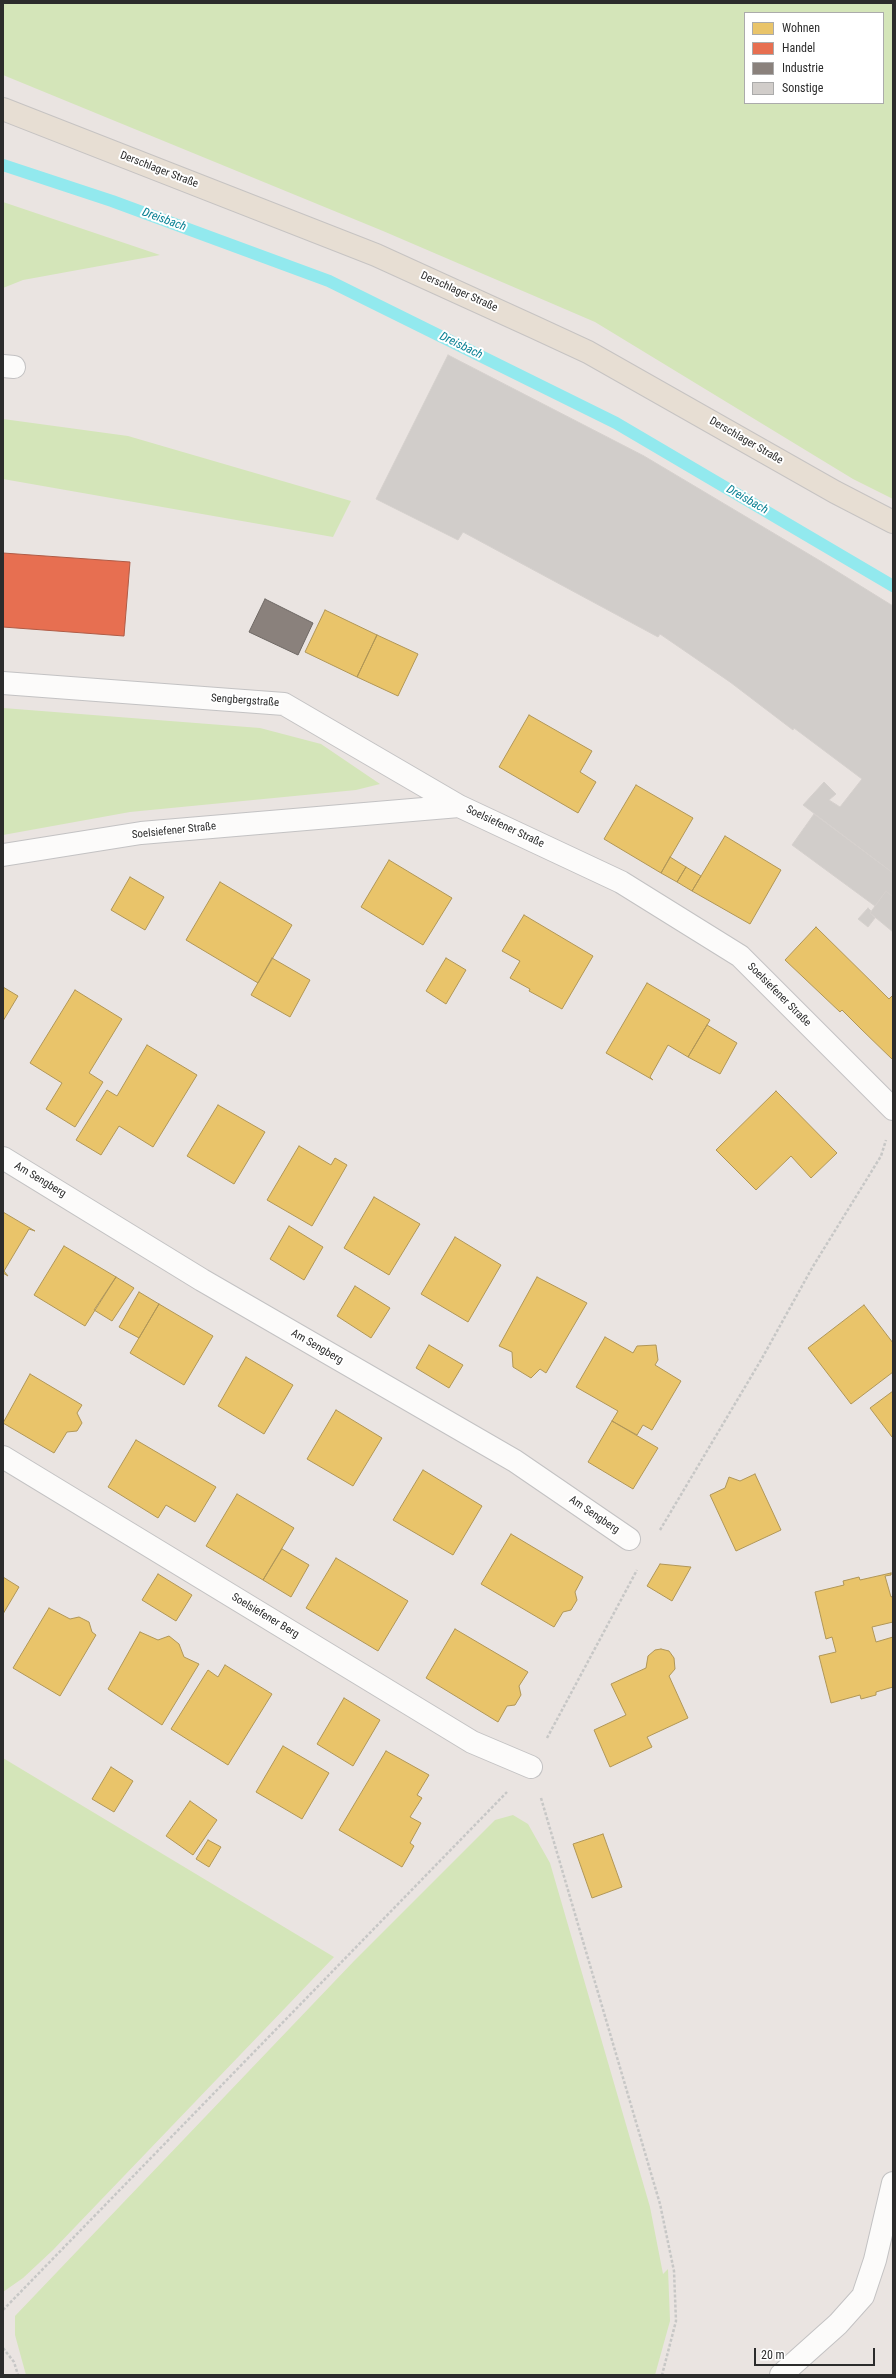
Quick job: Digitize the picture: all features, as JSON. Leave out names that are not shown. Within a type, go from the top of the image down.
[{"type":"main road","name":"Derschlager Straße","points":[[3,109],[376,255],[534,326],[588,352],[835,492],[893,522]]},
{"type":"street","name":"Sengbergstraße","points":[[3,683],[284,704],[459,806]]},
{"type":"street","name":"Soelsiefener Straße","points":[[3,855],[141,833],[459,806],[621,882],[740,956],[893,1109]]},
{"type":"street","name":"Am Sengberg","points":[[3,1158],[202,1280],[515,1461],[629,1539]]},
{"type":"street","name":"Soelsiefener Berg","points":[[3,1457],[472,1742],[531,1767]]},
{"type":"street","points":[[781,2375],[838,2324],[863,2296],[875,2260],[893,2183]]},
{"type":"path","points":[[3,2310],[531,1767],[650,1547],[761,1360],[812,1268],[882,1156],[887,1135]]},
{"type":"path","points":[[629,1539],[650,1547]]},
{"type":"path","points":[[531,1767],[556,1846],[662,2212],[674,2271],[676,2321],[662,2375]]},
{"type":"path","points":[[3,2348],[14,2362],[18,2375]]},
{"type":"green space","points":[[3,3],[893,3],[893,499],[853,479],[595,322],[383,231],[3,75]]},
{"type":"green space","points":[[3,202],[160,255],[23,280],[3,288]]},
{"type":"green space","points":[[3,419],[128,436],[351,501],[333,537],[3,479]]},
{"type":"green space","points":[[3,708],[260,728],[321,744],[380,784],[356,790],[130,812],[3,835]]},
{"type":"green space","points":[[3,1758],[334,1957],[53,2250],[23,2278],[3,2292]]},
{"type":"green space","points":[[513,1815],[528,1824],[550,1863],[650,2207],[663,2274],[668,2269],[670,2321],[655,2375],[26,2375],[15,2335],[15,2316],[354,1961],[495,1820]]},
{"type":"building: Wohnen","points":[[325,610],[377,635],[357,677],[305,652]]},
{"type":"building: Wohnen","points":[[377,635],[418,654],[398,696],[357,677]]},
{"type":"building: Wohnen","points":[[529,715],[592,751],[580,772],[596,782],[578,813],[499,767]]},
{"type":"building: Wohnen","points":[[636,785],[693,818],[661,873],[604,839]]},
{"type":"building: Wohnen","points":[[725,836],[781,870],[750,924],[692,891]]},
{"type":"building: Wohnen","points":[[670,857],[686,867],[677,882],[661,873]]},
{"type":"building: Wohnen","points":[[389,860],[452,898],[423,945],[361,907]]},
{"type":"building: Wohnen","points":[[686,867],[701,876],[692,891],[677,882]]},
{"type":"building: Wohnen","points":[[130,877],[164,897],[145,930],[111,910]]},
{"type":"building: Wohnen","points":[[220,882],[292,925],[258,983],[186,940]]},
{"type":"building: Wohnen","points":[[524,915],[593,956],[562,1009],[529,991],[530,989],[510,978],[520,961],[502,951]]},
{"type":"building: Wohnen","points":[[816,927],[889,999],[893,995],[893,1060],[842,1010],[840,1012],[785,960]]},
{"type":"building: Wohnen","points":[[272,958],[310,980],[290,1017],[251,995]]},
{"type":"building: Wohnen","points":[[446,958],[466,970],[446,1004],[426,991]]},
{"type":"building: Wohnen","points":[[647,983],[710,1020],[688,1057],[668,1045],[650,1077],[653,1080],[606,1053]]},
{"type":"building: Wohnen","points":[[3,987],[18,996],[3,1021]]},
{"type":"building: Wohnen","points":[[75,990],[122,1019],[89,1073],[103,1082],[75,1127],[46,1109],[62,1083],[30,1063]]},
{"type":"building: Wohnen","points":[[707,1025],[737,1043],[720,1074],[688,1057]]},
{"type":"building: Wohnen","points":[[147,1045],[197,1075],[153,1147],[119,1126],[101,1155],[76,1140],[107,1090],[117,1096]]},
{"type":"building: Wohnen","points":[[776,1091],[837,1153],[811,1178],[791,1156],[756,1190],[716,1150]]},
{"type":"building: Wohnen","points":[[218,1105],[265,1132],[234,1184],[187,1156]]},
{"type":"building: Wohnen","points":[[299,1146],[331,1165],[335,1158],[347,1165],[312,1226],[267,1200]]},
{"type":"building: Wohnen","points":[[374,1197],[420,1224],[389,1275],[344,1248]]},
{"type":"building: Wohnen","points":[[3,1212],[35,1231],[29,1229],[4,1271],[8,1276],[3,1273]]},
{"type":"building: Wohnen","points":[[289,1226],[323,1247],[304,1280],[270,1259]]},
{"type":"building: Wohnen","points":[[455,1237],[501,1265],[468,1322],[421,1294]]},
{"type":"building: Wohnen","points":[[64,1246],[116,1277],[85,1326],[34,1295]]},
{"type":"building: Wohnen","points":[[116,1277],[134,1288],[112,1321],[94,1310]]},
{"type":"building: Wohnen","points":[[537,1277],[587,1303],[546,1373],[540,1369],[531,1378],[513,1367],[512,1352],[499,1346]]},
{"type":"building: Wohnen","points":[[355,1286],[390,1308],[371,1338],[337,1316]]},
{"type":"building: Wohnen","points":[[139,1292],[159,1304],[139,1338],[119,1327]]},
{"type":"building: Wohnen","points":[[159,1304],[213,1336],[184,1385],[130,1353]]},
{"type":"building: Wohnen","points":[[864,1305],[893,1343],[893,1372],[851,1404],[808,1348]]},
{"type":"building: Wohnen","points":[[605,1337],[633,1353],[637,1346],[656,1345],[658,1360],[655,1365],[681,1381],[652,1430],[643,1425],[637,1435],[612,1421],[618,1411],[576,1387]]},
{"type":"building: Wohnen","points":[[429,1345],[463,1365],[449,1388],[416,1368]]},
{"type":"building: Wohnen","points":[[246,1357],[293,1385],[264,1434],[218,1406]]},
{"type":"building: Wohnen","points":[[30,1374],[82,1405],[77,1413],[82,1423],[77,1431],[67,1432],[54,1453],[3,1423]]},
{"type":"building: Wohnen","points":[[893,1391],[893,1437],[892,1437],[870,1408]]},
{"type":"building: Wohnen","points":[[336,1410],[382,1438],[353,1486],[307,1459]]},
{"type":"building: Wohnen","points":[[612,1421],[658,1448],[633,1489],[588,1462]]},
{"type":"building: Wohnen","points":[[136,1440],[216,1487],[195,1522],[166,1505],[158,1518],[108,1487]]},
{"type":"building: Wohnen","points":[[423,1470],[482,1506],[453,1555],[393,1520]]},
{"type":"building: Wohnen","points":[[755,1474],[781,1530],[736,1551],[710,1495],[725,1488],[729,1477],[740,1481]]},
{"type":"building: Wohnen","points":[[237,1494],[294,1528],[263,1580],[206,1546]]},
{"type":"building: Wohnen","points":[[511,1534],[583,1577],[575,1592],[577,1600],[571,1610],[563,1612],[554,1627],[481,1584]]},
{"type":"building: Wohnen","points":[[282,1549],[309,1565],[291,1597],[263,1580]]},
{"type":"building: Wohnen","points":[[336,1558],[408,1601],[378,1651],[306,1608]]},
{"type":"building: Wohnen","points":[[660,1564],[691,1567],[672,1601],[647,1586]]},
{"type":"building: Wohnen","points":[[891,1573],[891,1575],[885,1576],[891,1597],[893,1596],[893,1622],[872,1627],[876,1642],[893,1637],[893,1687],[876,1692],[876,1695],[861,1699],[860,1695],[831,1703],[819,1656],[836,1652],[832,1637],[826,1639],[815,1592],[844,1585],[843,1581],[859,1577],[860,1580]]},
{"type":"building: Wohnen","points":[[158,1574],[192,1595],[176,1621],[142,1600]]},
{"type":"building: Wohnen","points":[[3,1577],[19,1587],[3,1614]]},
{"type":"building: Wohnen","points":[[49,1608],[70,1619],[79,1617],[89,1622],[92,1632],[96,1635],[60,1696],[13,1668]]},
{"type":"building: Wohnen","points":[[455,1629],[528,1672],[519,1686],[521,1695],[515,1705],[507,1706],[498,1722],[426,1678]]},
{"type":"building: Wohnen","points":[[140,1632],[158,1640],[169,1636],[179,1644],[184,1657],[199,1664],[162,1725],[108,1689]]},
{"type":"building: Wohnen","points":[[661,1649],[669,1651],[674,1658],[675,1669],[669,1676],[688,1718],[647,1737],[652,1747],[610,1767],[594,1730],[626,1715],[611,1684],[646,1668],[648,1656],[655,1650]]},
{"type":"building: Wohnen","points":[[225,1665],[272,1694],[228,1765],[171,1729],[208,1670],[218,1677]]},
{"type":"building: Wohnen","points":[[344,1698],[380,1720],[353,1766],[317,1744]]},
{"type":"building: Wohnen","points":[[283,1746],[329,1773],[302,1819],[256,1792]]},
{"type":"building: Wohnen","points":[[386,1751],[429,1775],[417,1795],[422,1798],[410,1817],[421,1823],[410,1843],[414,1846],[402,1867],[339,1830]]},
{"type":"building: Wohnen","points":[[111,1767],[133,1781],[114,1812],[92,1799]]},
{"type":"building: Wohnen","points":[[190,1801],[217,1820],[193,1855],[166,1836]]},
{"type":"building: Wohnen","points":[[603,1834],[622,1887],[592,1898],[573,1844]]},
{"type":"building: Wohnen","points":[[208,1840],[221,1847],[209,1867],[196,1859]]},
{"type":"building: Handel","points":[[3,553],[130,562],[124,636],[3,627]]},
{"type":"building: Industrie","points":[[265,599],[313,623],[298,655],[249,632]]},
{"type":"building: Sonstige","points":[[448,355],[644,456],[893,606],[893,873],[803,805],[824,782],[836,794],[829,800],[840,807],[862,779],[794,728],[793,730],[730,682],[660,634],[658,637],[463,532],[458,540],[376,499]]},
{"type":"building: Sonstige","points":[[814,814],[893,873],[893,897],[886,891],[875,906],[792,845]]},
{"type":"building: Sonstige","points":[[886,891],[893,897],[893,932],[870,913]]},
{"type":"building: Sonstige","points":[[868,908],[871,911],[870,913],[875,918],[868,927],[858,919]]},
{"type":"waterway","name":"Dreisbach","points":[[3,165],[112,201],[329,281],[616,423],[893,586]]}]
